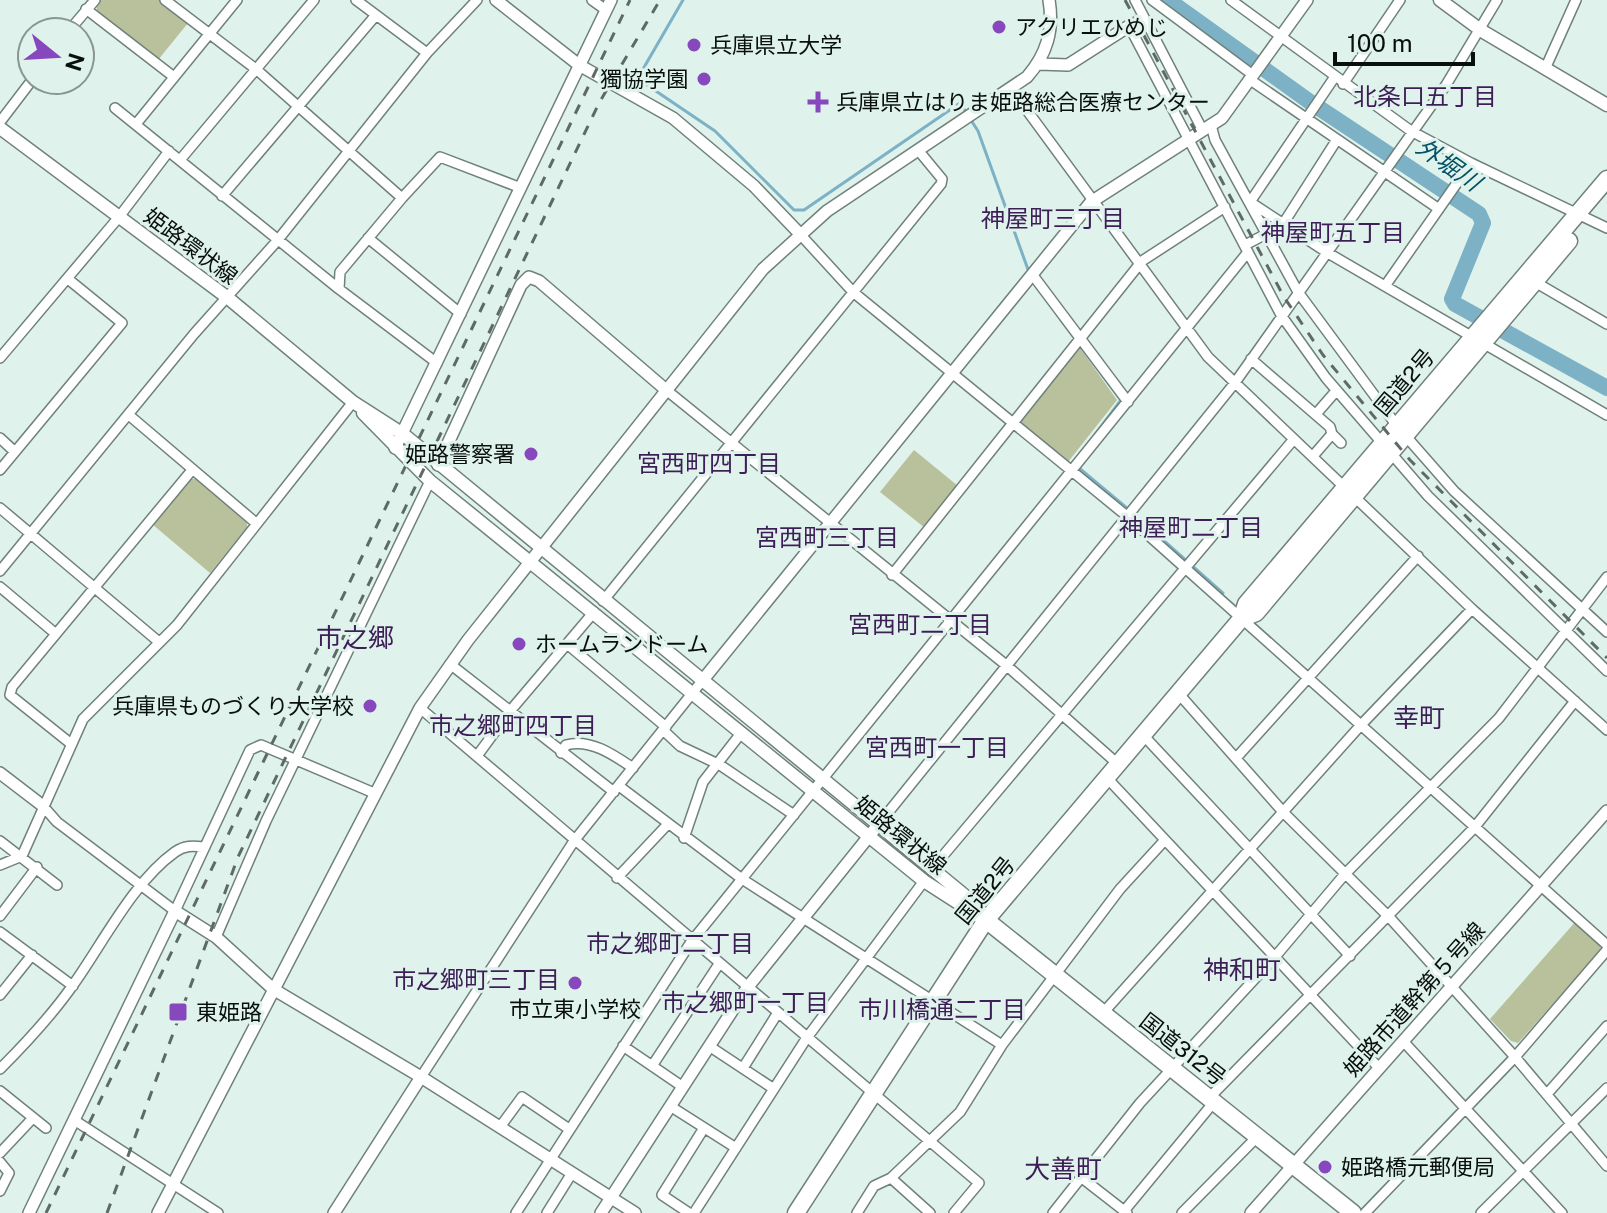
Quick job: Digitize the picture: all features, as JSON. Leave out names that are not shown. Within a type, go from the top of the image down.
[{"type":"highway","name":"国道2号","points":[[1477,341],[1535,282],[1607,179]]},
{"type":"highway","name":"国道2号","points":[[796,1213],[986,920],[1241,619],[1256,613],[1400,430],[1607,193]]},
{"type":"highway","name":"国道312号","points":[[986,920],[1353,1213]]},
{"type":"main road","points":[[1440,0],[1482,31],[1607,105]]},
{"type":"main road","name":"姫路環状線","points":[[0,128],[228,298],[353,402],[403,434],[543,549],[698,686],[818,785],[928,875],[975,904],[986,920]]},
{"type":"main road","name":"姫路環状線","points":[[353,402],[430,481],[594,612],[698,686],[742,732],[818,785]]},
{"type":"street","points":[[81,16],[95,0]]},
{"type":"street","points":[[165,0],[257,70],[347,153],[402,198]]},
{"type":"street","points":[[136,124],[237,0]]},
{"type":"street","points":[[180,160],[314,0]]},
{"type":"street","points":[[356,0],[427,53]]},
{"type":"street","points":[[0,571],[130,416],[194,334],[277,241],[427,53],[477,0]]},
{"type":"street","points":[[496,0],[579,65],[673,118],[754,186],[853,292],[1128,517],[1607,948],[1515,1057],[1365,1213]]},
{"type":"street","points":[[395,448],[609,5],[592,0]]},
{"type":"street","points":[[158,1213],[374,793],[420,708],[450,664],[753,280],[799,233],[918,150],[1012,90],[1039,64],[1050,34],[1049,0]]},
{"type":"street","points":[[1135,0],[1142,18],[1215,140],[1298,292],[1400,430],[1454,491],[1607,632]]},
{"type":"street","points":[[1152,0],[1305,119],[1336,141],[1388,168],[1439,209]]},
{"type":"street","points":[[1231,0],[1334,78],[1411,131],[1607,228]]},
{"type":"street","points":[[334,1213],[574,841],[664,728],[1091,202],[1222,118],[1307,0]]},
{"type":"street","points":[[1343,84],[1400,0]]},
{"type":"street","points":[[601,1213],[747,988],[1234,384],[1482,31],[1497,0]]},
{"type":"street","points":[[1545,69],[1576,0]]},
{"type":"street","points":[[86,9],[174,77]]},
{"type":"street","points":[[222,196],[376,15]]},
{"type":"street","points":[[1039,64],[1068,65],[1142,18]]},
{"type":"street","points":[[1129,26],[1281,315],[1336,391],[1385,448],[1607,671]]},
{"type":"street","points":[[1250,202],[1334,78]]},
{"type":"street","points":[[1012,90],[1186,329],[1234,384],[1350,490],[1472,609],[1607,730]]},
{"type":"street","points":[[0,122],[20,96]]},
{"type":"street","points":[[115,108],[277,241],[437,363]]},
{"type":"street","points":[[1283,224],[1336,141]]},
{"type":"street","points":[[603,601],[941,184],[942,179],[918,150]]},
{"type":"street","points":[[0,357],[119,217],[169,151]]},
{"type":"street","points":[[339,289],[340,272],[440,157],[521,188]]},
{"type":"street","points":[[1385,286],[1471,163]]},
{"type":"street","points":[[1250,202],[1328,253],[1604,413],[1607,402]]},
{"type":"street","points":[[892,575],[1139,266],[1225,207]]},
{"type":"street","points":[[516,1213],[691,942],[1128,402],[1246,249],[1266,234]]},
{"type":"street","points":[[368,238],[461,314]]},
{"type":"street","points":[[1032,274],[1128,402]]},
{"type":"street","points":[[438,465],[521,285],[529,277],[539,281],[665,389],[1006,665],[1119,765]]},
{"type":"street","points":[[0,470],[122,323],[68,279]]},
{"type":"street","points":[[1535,282],[1607,324]]},
{"type":"street","points":[[1251,359],[1330,427],[1341,443]]},
{"type":"street","points":[[1316,414],[1336,391]]},
{"type":"street","points":[[0,865],[22,856],[83,719],[177,625],[353,402]]},
{"type":"street","points":[[130,416],[256,523]]},
{"type":"street","points":[[1313,456],[1332,434]]},
{"type":"street","points":[[0,438],[15,452]]},
{"type":"street","points":[[704,1128],[662,1195],[691,1213],[806,1039],[928,875],[1294,439]]},
{"type":"street","points":[[70,743],[10,695],[12,687],[192,470]]},
{"type":"street","points":[[216,937],[297,758],[430,481]]},
{"type":"street","points":[[0,508],[159,642]]},
{"type":"street","points":[[1237,757],[1418,556]]},
{"type":"street","points":[[1053,1213],[1172,1070],[1345,874],[1431,789],[1541,668],[1607,577]]},
{"type":"street","points":[[0,587],[56,634]]},
{"type":"street","points":[[1103,1013],[1360,726],[1472,609]]},
{"type":"street","points":[[477,756],[510,711],[594,612]]},
{"type":"street","points":[[567,644],[664,728],[680,746],[720,765],[794,815]]},
{"type":"street","points":[[450,664],[561,753],[617,789],[742,879],[935,999],[1002,1045]]},
{"type":"street","points":[[1179,694],[1284,813],[1390,918],[1574,1124],[1607,1166]]},
{"type":"street","points":[[1082,1178],[1120,1211],[1212,1100],[1474,828],[1575,701]]},
{"type":"street","points":[[420,708],[691,942],[874,1092],[979,1183],[954,1213]]},
{"type":"street","points":[[684,838],[703,782],[720,765],[742,732]]},
{"type":"street","points":[[1144,736],[1350,956]]},
{"type":"street","points":[[561,753],[566,745],[576,742],[608,750],[633,768]]},
{"type":"street","points":[[29,1213],[250,750],[261,745],[374,793]]},
{"type":"street","points":[[0,773],[43,806],[57,822],[142,887],[216,937],[273,989],[421,1077],[635,1213]]},
{"type":"street","points":[[1108,779],[1379,1068]]},
{"type":"street","name":"姫路市道幹第５号線","points":[[1251,1213],[1607,811]]},
{"type":"street","points":[[617,878],[667,825]]},
{"type":"street","points":[[0,841],[57,885]]},
{"type":"street","points":[[857,1213],[874,1186],[891,1178],[960,1112],[1002,1045],[1120,889],[1164,841]]},
{"type":"street","points":[[0,1069],[73,986],[159,865],[178,849],[190,845],[205,847]]},
{"type":"street","points":[[0,916],[37,867]]},
{"type":"street","points":[[0,932],[73,986]]},
{"type":"street","points":[[0,995],[32,955]]},
{"type":"street","points":[[652,1066],[719,964]]},
{"type":"street","points":[[743,1068],[777,1014]]},
{"type":"street","points":[[1547,1094],[1607,1026]]},
{"type":"street","points":[[1403,1041],[1562,1213]]},
{"type":"street","points":[[623,1046],[683,1087]]},
{"type":"street","points":[[709,1046],[774,1089]]},
{"type":"street","points":[[1481,1213],[1607,1088]]},
{"type":"street","points":[[0,1091],[46,1128]]},
{"type":"street","points":[[500,1127],[522,1097],[569,1129]]},
{"type":"street","points":[[670,1106],[736,1148]]},
{"type":"street","points":[[0,1153],[32,1119]]},
{"type":"street","points":[[74,1120],[218,1213]]},
{"type":"street","points":[[1182,1213],[1258,1136]]},
{"type":"street","points":[[0,1162],[9,1173],[0,1191]]},
{"type":"street","points":[[547,1213],[572,1173]]},
{"type":"street","points":[[891,1178],[930,1213]]},
{"type":"green space","points":[[100,0],[159,0],[188,23],[158,60],[97,11],[96,4]]},
{"type":"green space","points":[[1080,348],[1117,400],[1068,462],[1018,421]]},
{"type":"green space","points":[[914,450],[958,486],[925,528],[880,492]]},
{"type":"green space","points":[[189,479],[196,479],[247,520],[247,527],[210,573],[152,524]]},
{"type":"green space","points":[[1576,921],[1600,944],[1601,950],[1518,1043],[1511,1041],[1490,1019]]},
{"type":"waterway","points":[[683,0],[639,76],[641,81],[715,131],[794,210],[804,210],[960,103],[978,131],[1030,275]]},
{"type":"waterway","name":"外堀川","points":[[1168,0],[1310,102],[1479,214],[1483,223],[1452,299],[1455,304],[1607,388]]},
{"type":"waterway","points":[[1061,320],[1121,400],[1073,464]]},
{"type":"waterway","points":[[1079,468],[1128,509]]},
{"type":"waterway","points":[[1134,514],[1223,593]]},
{"type":"railway","points":[[46,1213],[630,0]]},
{"type":"railway","points":[[107,1213],[238,857],[599,103],[660,0]]},
{"type":"railway","points":[[1125,0],[1284,297],[1323,355],[1410,460],[1607,658]]},
{"type":"place","name":"アクリエひめじ","points":[[999,27]]},
{"type":"place","name":"兵庫県立大学","points":[[694,45]]},
{"type":"place","name":"獨協学園","points":[[704,79]]},
{"type":"place","name":"兵庫県立はりま姫路総合医療センター","points":[[818,102]]},
{"type":"place","name":"姫路警察署","points":[[531,454]]},
{"type":"place","name":"ホームランドーム","points":[[519,644]]},
{"type":"place","name":"兵庫県ものづくり大学校","points":[[370,706]]},
{"type":"place","name":"市立東小学校","points":[[575,983]]},
{"type":"place","name":"東姫路","points":[[178,1012]]},
{"type":"place","name":"姫路橋元郵便局","points":[[1325,1167]]},
{"type":"district","name":"北条口五丁目","points":[[1425,96]]},
{"type":"district","name":"神屋町三丁目","points":[[1053,218]]},
{"type":"district","name":"神屋町五丁目","points":[[1333,232]]},
{"type":"district","name":"宮西町四丁目","points":[[709,463]]},
{"type":"district","name":"神屋町二丁目","points":[[1191,527]]},
{"type":"district","name":"宮西町三丁目","points":[[827,537]]},
{"type":"district","name":"宮西町二丁目","points":[[920,624]]},
{"type":"district","name":"市之郷","points":[[355,637]]},
{"type":"district","name":"幸町","points":[[1419,717]]},
{"type":"district","name":"市之郷町四丁目","points":[[513,725]]},
{"type":"district","name":"宮西町一丁目","points":[[937,747]]},
{"type":"district","name":"市之郷町二丁目","points":[[670,943]]},
{"type":"district","name":"神和町","points":[[1242,969]]},
{"type":"district","name":"市之郷町三丁目","points":[[476,979]]},
{"type":"district","name":"市之郷町一丁目","points":[[745,1002]]},
{"type":"district","name":"市川橋通二丁目","points":[[942,1009]]},
{"type":"district","name":"大善町","points":[[1063,1168]]}]
